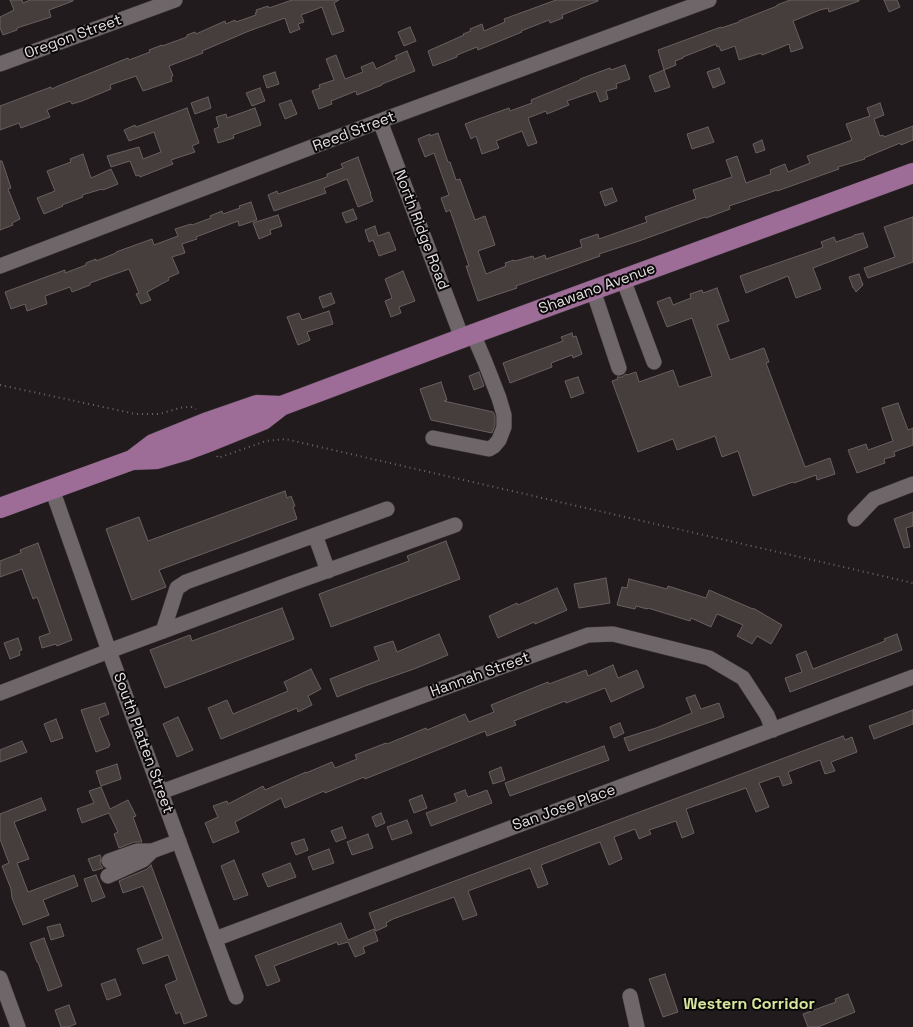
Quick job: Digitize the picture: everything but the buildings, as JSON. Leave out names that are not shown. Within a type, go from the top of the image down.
[{"type":"main road","name":"Shawano Avenue","points":[[0,508],[132,460],[157,458],[184,451],[263,420],[281,406],[913,173]]},
{"type":"street","name":"Oregon Street","points":[[0,64],[175,0]]},
{"type":"street","name":"Reed Street","points":[[0,266],[709,0]]},
{"type":"street","name":"North Ridge Road","points":[[380,122],[467,336],[485,362],[504,415],[504,428],[499,440],[489,449],[433,438]]},
{"type":"street","points":[[624,279],[654,362]]},
{"type":"street","points":[[593,290],[619,368]]},
{"type":"street","points":[[855,519],[874,499],[913,484]]},
{"type":"street","name":"South Platten Street","points":[[52,489],[109,651],[236,996]]},
{"type":"street","points":[[163,631],[177,588],[186,582],[387,509]]},
{"type":"street","points":[[0,693],[163,631],[455,525]]},
{"type":"street","points":[[315,535],[328,571]]},
{"type":"street","name":"Hannah Street","points":[[161,792],[588,635],[614,634],[709,658],[743,678],[767,715],[773,730]]},
{"type":"street","name":"San Jose Place","points":[[215,939],[913,677]]},
{"type":"street","points":[[109,868],[137,851],[152,850],[179,841]]},
{"type":"street","points":[[0,978],[18,1027]]},
{"type":"street","points":[[630,996],[636,1027]]},
{"type":"path","points":[[0,385],[136,414]]},
{"type":"path","points":[[284,439],[913,583]]},
{"type":"district","name":"Western Corridor","points":[[749,1005]]}]
